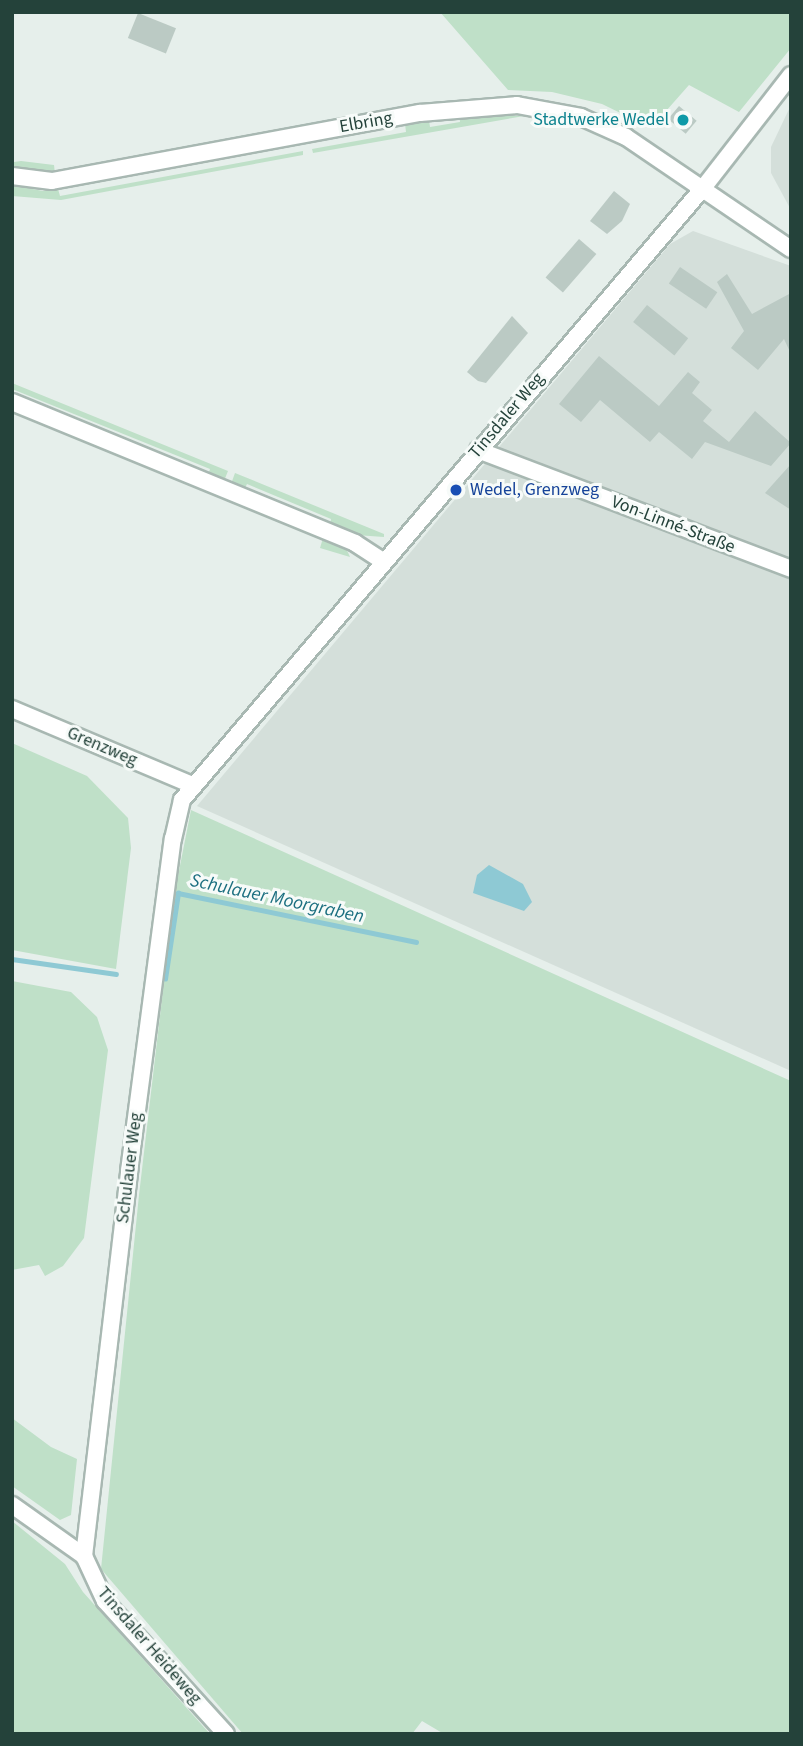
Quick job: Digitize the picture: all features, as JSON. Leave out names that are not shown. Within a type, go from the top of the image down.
[{"type":"street","name":"Tinsdaler Weg","points":[[192,785],[703,188],[791,75]]},
{"type":"street","name":"Elbring","points":[[12,176],[52,181],[420,113],[517,105],[605,126],[703,188],[791,249]]},
{"type":"street","points":[[12,402],[355,543],[383,561]]},
{"type":"street","name":"Von-Linné-Straße","points":[[478,450],[791,569]]},
{"type":"street","name":"Grenzweg","points":[[12,709],[192,785]]},
{"type":"street","name":"Schulauer Weg","points":[[84,1556],[173,839],[183,800],[192,785]]},
{"type":"street","name":"Tinsdaler Heideweg","points":[[12,1505],[84,1556],[106,1601],[226,1734]]},
{"type":"shaded area","points":[[791,105],[791,210],[771,173],[771,147]]},
{"type":"shaded area","points":[[693,231],[791,266],[791,1071],[197,806],[670,244]]},
{"type":"green space","points":[[440,12],[791,12],[791,48],[739,112],[689,85],[651,128],[602,104],[552,92],[508,90]]},
{"type":"green space","points":[[459,114],[524,116],[313,153],[312,149],[406,132],[405,124],[429,120],[430,127],[460,122]]},
{"type":"green space","points":[[303,151],[303,155],[61,200],[12,196],[12,185],[43,191],[58,189],[60,196]]},
{"type":"green space","points":[[14,162],[54,165],[55,174],[12,169]]},
{"type":"green space","points":[[12,383],[228,471],[224,481],[208,475],[210,469],[12,389]]},
{"type":"green space","points":[[235,473],[384,534],[384,537],[356,535],[330,525],[331,519],[247,484],[244,490],[231,484]]},
{"type":"green space","points":[[323,538],[346,548],[350,557],[320,548]]},
{"type":"green space","points":[[12,743],[87,776],[128,818],[131,848],[116,969],[12,950]]},
{"type":"green space","points":[[191,810],[791,1081],[791,1734],[444,1734],[422,1721],[412,1734],[243,1734],[101,1569],[139,1195],[174,896]]},
{"type":"green space","points":[[12,981],[71,992],[97,1017],[108,1050],[84,1238],[63,1266],[45,1276],[39,1265],[12,1270]]},
{"type":"green space","points":[[12,1418],[51,1447],[77,1459],[71,1515],[60,1520],[12,1486]]},
{"type":"green space","points":[[12,1521],[65,1564],[83,1592],[210,1734],[12,1734]]},
{"type":"water","points":[[489,865],[523,884],[532,902],[524,911],[473,893],[477,875]]},
{"type":"building","points":[[138,13],[176,28],[166,53],[128,38]]},
{"type":"building","name":"Stadtwerke Wedel","points":[[679,106],[697,121],[686,134],[668,119]]},
{"type":"building","points":[[614,191],[630,204],[622,221],[607,234],[590,221]]},
{"type":"building","points":[[579,239],[596,254],[563,293],[546,277]]},
{"type":"building","points":[[680,267],[717,292],[706,309],[669,284]]},
{"type":"building","points":[[727,274],[752,314],[791,293],[791,354],[784,339],[758,370],[731,348],[744,331],[717,282]]},
{"type":"building","points":[[647,305],[688,338],[674,355],[633,322]]},
{"type":"building","points":[[512,316],[528,333],[486,383],[478,381],[467,372]]},
{"type":"building","points":[[599,356],[659,406],[688,372],[700,382],[692,393],[712,410],[703,421],[729,442],[755,411],[791,443],[771,466],[705,442],[692,459],[659,432],[650,442],[600,400],[581,422],[559,404]]},
{"type":"building","points":[[791,464],[791,510],[765,493]]},
{"type":"waterway","name":"Schulauer Moorgraben","points":[[165,979],[178,893],[416,942]]},
{"type":"waterway","name":"Schulauer Moorgraben","points":[[12,959],[116,974]]},
{"type":"place","name":"Stadtwerke Wedel","points":[[683,120]]},
{"type":"place","name":"Wedel, Grenzweg","points":[[456,490]]}]
